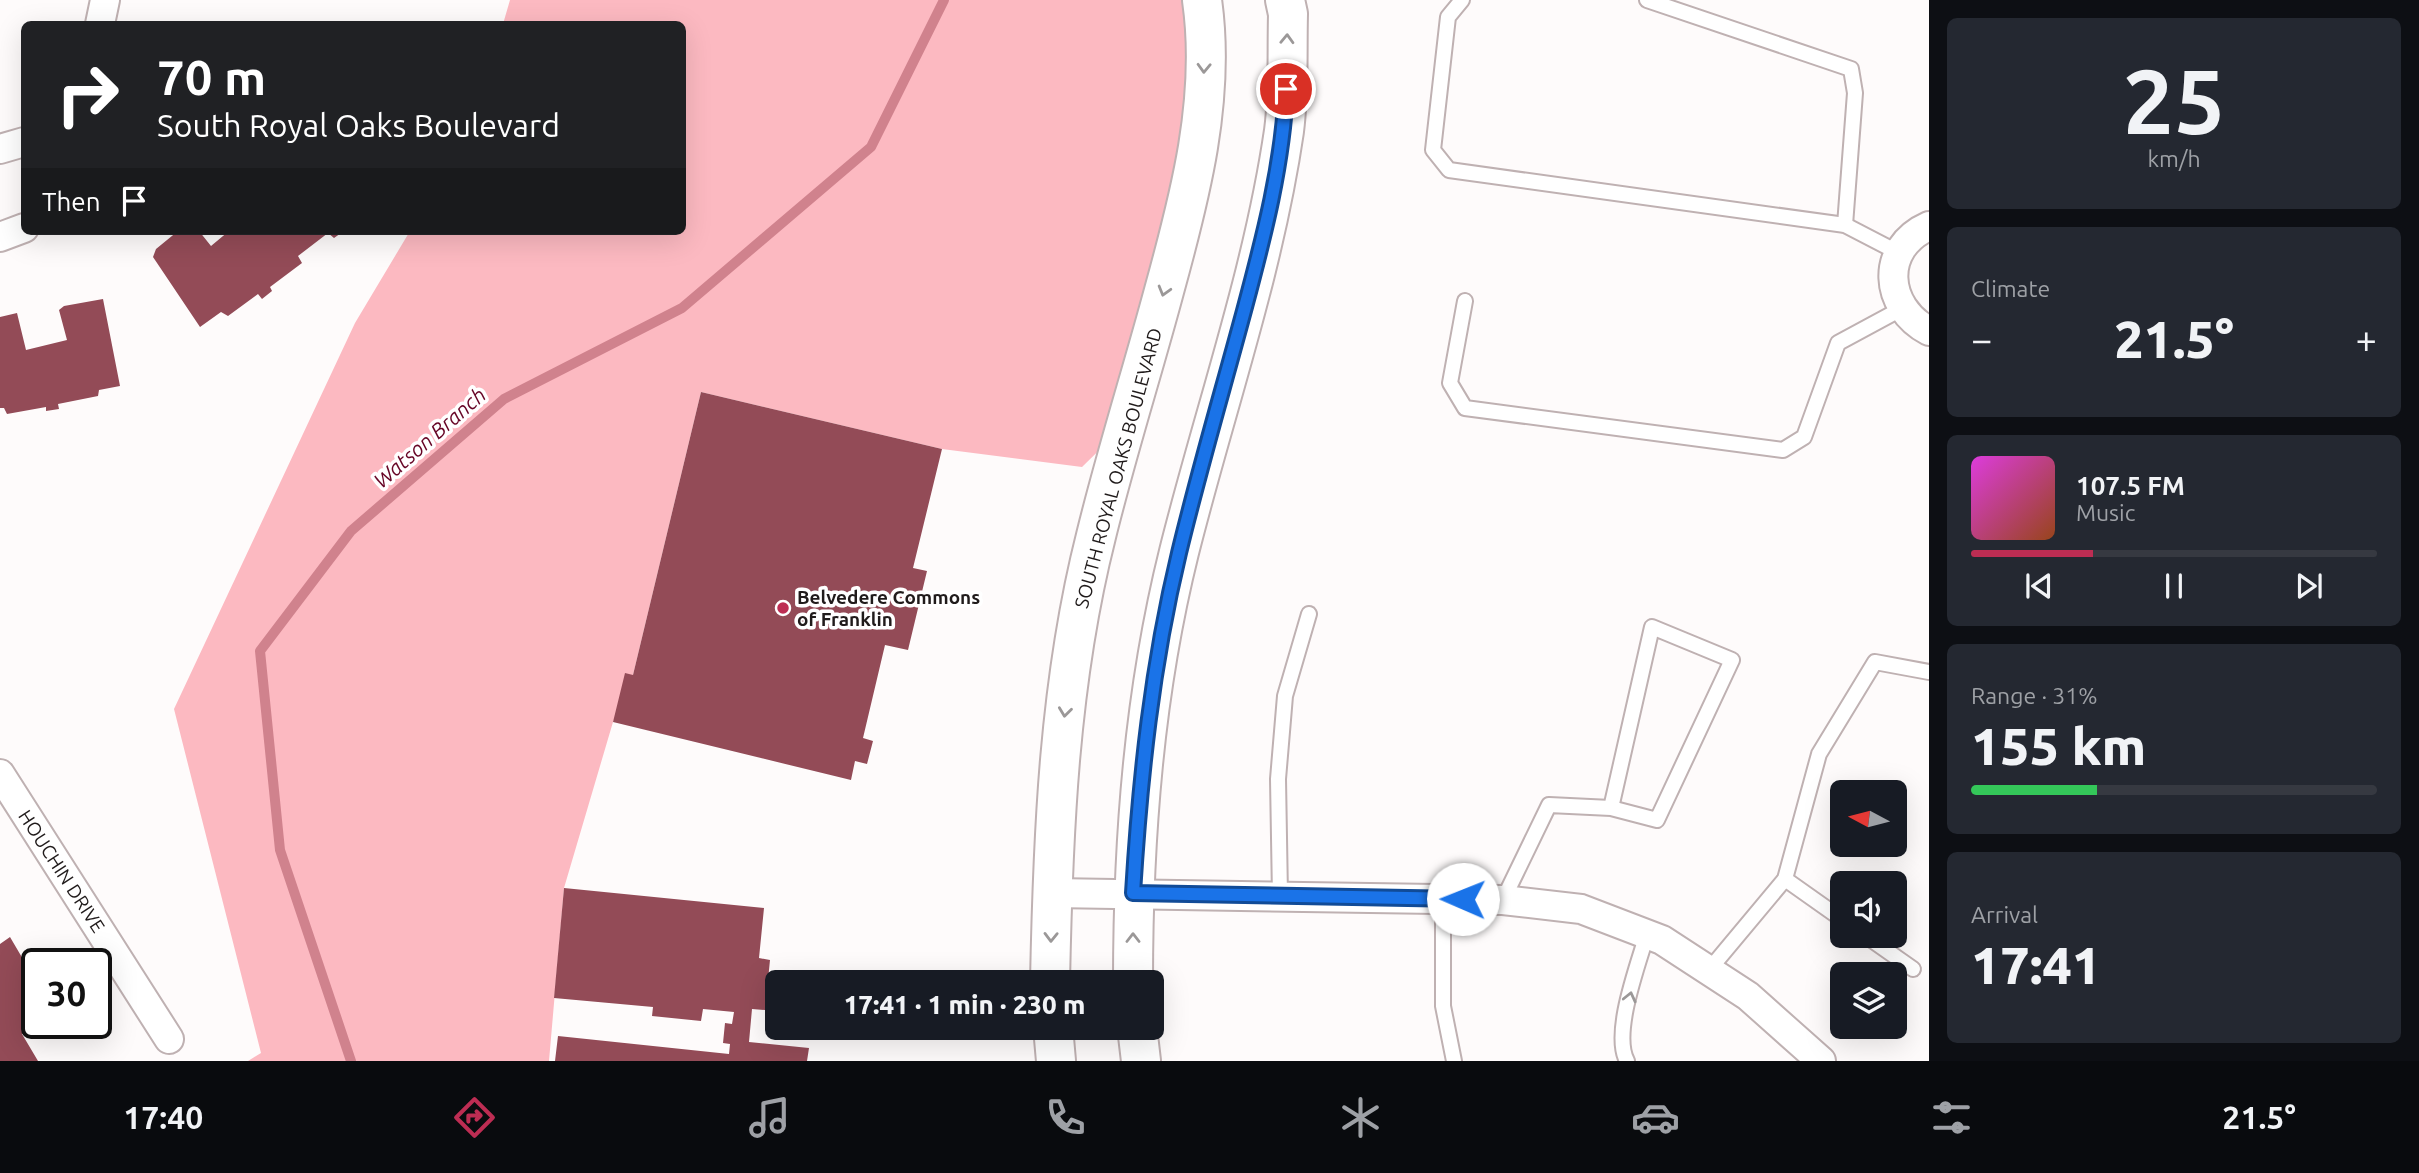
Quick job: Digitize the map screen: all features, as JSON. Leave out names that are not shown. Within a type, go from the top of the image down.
[{"type":"main road","name":"SOUTH ROYAL OAKS BOULEVARD","points":[[1050,970],[1057,781],[1073,644],[1096,536],[1184,220],[1203,121],[1206,27],[1202,0]]},
{"type":"main road","points":[[1133,970],[1133,893],[1140,779],[1158,654],[1179,553],[1264,237],[1284,129],[1288,14],[1286,0]]},
{"type":"main road","points":[[1054,1040],[1056,1061]]},
{"type":"main road","points":[[1139,1040],[1141,1061]]},
{"type":"street","points":[[101,21],[105,0]]},
{"type":"street","points":[[0,149],[21,143]]},
{"type":"street","points":[[1929,226],[1908,240],[1899,253],[1893,272],[1894,291],[1901,309],[1914,323],[1929,331]]},
{"type":"street","points":[[0,237],[21,229]]},
{"type":"street","name":"HOUCHIN DRIVE","points":[[0,774],[169,1039]]},
{"type":"street","points":[[1052,893],[1443,898],[1503,900],[1581,909],[1662,940],[1748,996],[1821,1061]]},
{"type":"lane","points":[[1462,0],[1448,17],[1433,150],[1449,170],[1846,225],[1899,253]]},
{"type":"lane","points":[[1647,0],[1679,5],[1851,69],[1854,93],[1846,225]]},
{"type":"lane","points":[[1465,301],[1450,383],[1465,408],[1783,450],[1804,437],[1838,343],[1901,309]]},
{"type":"lane","points":[[1280,896],[1278,779],[1285,696],[1309,614]]},
{"type":"lane","points":[[1503,900],[1549,805],[1611,808],[1657,820],[1732,660],[1652,627],[1611,808]]},
{"type":"lane","points":[[1709,970],[1785,878],[1819,754],[1875,662],[1929,672]]},
{"type":"lane","points":[[1785,878],[1830,911]]},
{"type":"lane","points":[[1443,898],[1443,1006],[1454,1061]]},
{"type":"lane","points":[[1627,1061],[1621,1050],[1629,999],[1647,934]]},
{"type":"lane","points":[[1883,948],[1913,970]]},
{"type":"shaded area","points":[[510,0],[1202,0],[1206,27],[1128,422],[1082,467],[942,449],[701,392],[633,675],[613,722],[564,888],[549,1061],[248,1061],[261,1053],[174,709],[355,323],[408,235],[686,235],[686,21],[504,21]]},
{"type":"building","points":[[173,235],[202,235],[211,246],[224,235],[325,235],[298,256],[302,263],[270,287],[272,291],[262,299],[258,294],[228,316],[221,312],[200,327],[153,257],[156,249]]},
{"type":"building","points":[[103,299],[120,386],[99,390],[98,396],[58,404],[59,409],[46,411],[46,407],[7,414],[4,408],[0,408],[0,317],[17,313],[26,350],[67,340],[59,310],[64,306]]},
{"type":"building","name":"Belvedere Commons of Franklin","points":[[701,392],[942,449],[913,568],[927,571],[908,650],[885,645],[863,738],[873,741],[867,764],[855,761],[851,780],[613,722],[625,673],[633,675]]},
{"type":"building","points":[[564,888],[764,908],[759,958],[770,960],[769,970],[765,970],[765,1010],[752,1009],[749,1042],[809,1048],[807,1061],[555,1061],[558,1036],[729,1054],[730,1044],[723,1043],[725,1023],[732,1024],[734,1012],[703,1009],[701,1021],[652,1016],[653,1007],[554,998]]},
{"type":"building","points":[[10,937],[21,956],[21,1039],[25,1039],[38,1061],[0,1061],[0,944]]},
{"type":"waterway","name":"Watson Branch","points":[[351,1061],[280,850],[260,651],[351,531],[504,399],[682,308],[871,147],[944,0]]},
{"type":"place","name":"Belvedere Commons of Franklin","points":[[783,608]]},
{"type":"route","points":[[1286,89],[1284,129],[1264,237],[1179,553],[1158,654],[1140,779],[1133,893],[1463,899]]}]
